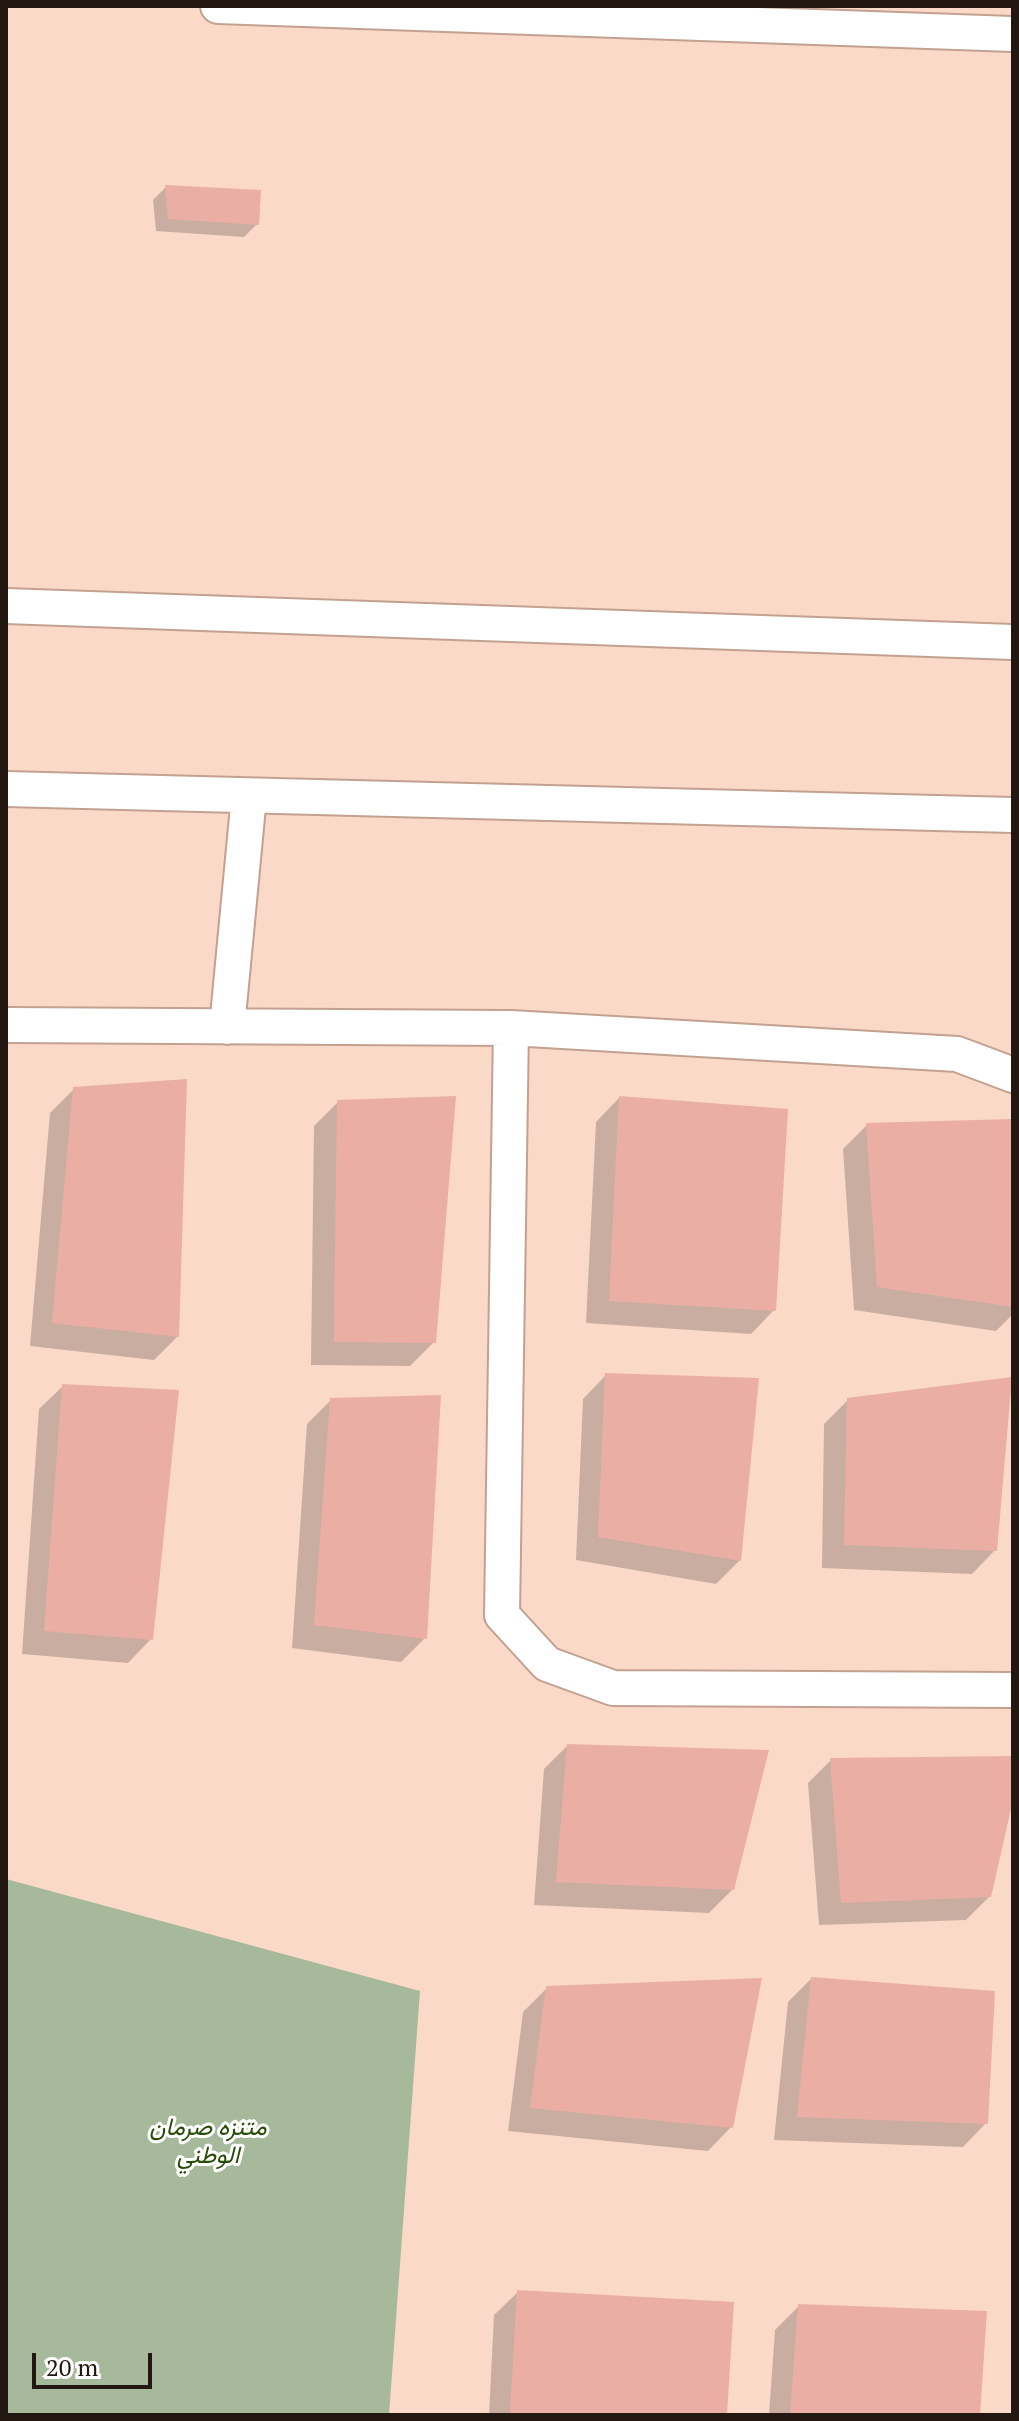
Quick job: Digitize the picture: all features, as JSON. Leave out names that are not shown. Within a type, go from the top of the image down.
[{"type":"street","points":[[218,6],[1013,34]]},
{"type":"street","points":[[6,606],[1013,642]]},
{"type":"street","points":[[6,789],[1013,815]]},
{"type":"street","points":[[227,1027],[249,796]]},
{"type":"street","points":[[6,1025],[511,1028],[957,1054],[1013,1075]]},
{"type":"street","points":[[511,1028],[502,1615],[547,1664],[613,1688],[1013,1690]]},
{"type":"green space","name":"متنزه صرمان الوطني","points":[[6,1879],[420,1991],[389,2415],[6,2415]]},
{"type":"building","points":[[165,185],[261,190],[259,225],[168,219]]},
{"type":"building","points":[[187,1079],[179,1337],[52,1323],[73,1087]]},
{"type":"building","points":[[456,1096],[436,1343],[334,1342],[337,1100]]},
{"type":"building","points":[[619,1096],[788,1109],[776,1311],[609,1301]]},
{"type":"building","points":[[1013,1119],[1013,1307],[877,1287],[866,1123]]},
{"type":"building","points":[[605,1373],[759,1378],[741,1561],[598,1537]]},
{"type":"building","points":[[1012,1377],[997,1551],[844,1545],[847,1398]]},
{"type":"building","points":[[62,1384],[179,1390],[153,1640],[44,1631]]},
{"type":"building","points":[[441,1395],[427,1639],[314,1625],[330,1398]]},
{"type":"building","points":[[567,1744],[769,1750],[734,1890],[556,1882]]},
{"type":"building","points":[[1013,1756],[1013,1800],[991,1897],[841,1903],[830,1758]]},
{"type":"building","points":[[811,1977],[995,1991],[988,2124],[797,2117]]},
{"type":"building","points":[[762,1978],[733,2128],[530,2108],[546,1986]]},
{"type":"building","points":[[517,2290],[734,2302],[727,2415],[510,2415]]},
{"type":"building","points":[[798,2304],[987,2311],[980,2415],[790,2415]]}]
